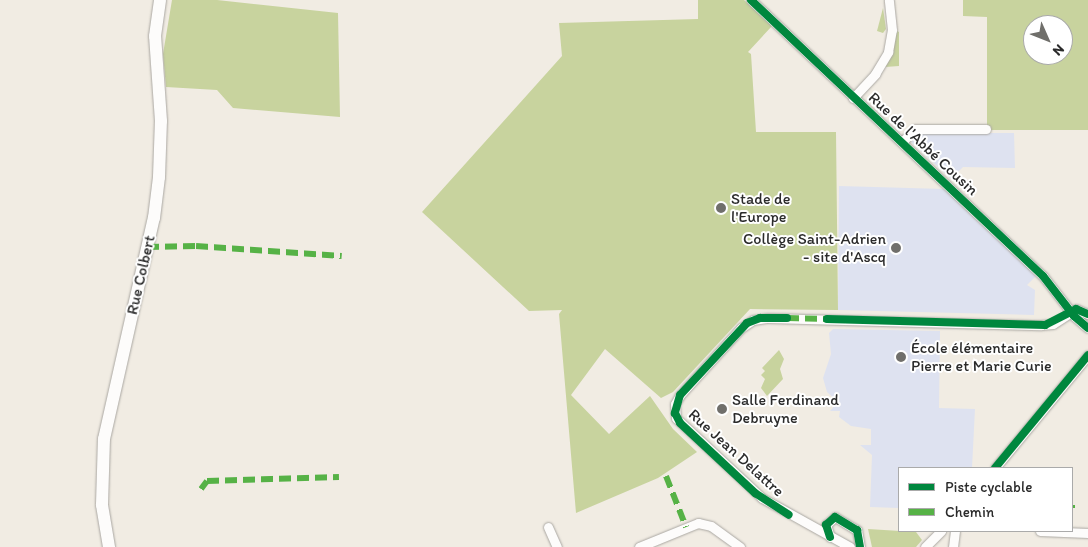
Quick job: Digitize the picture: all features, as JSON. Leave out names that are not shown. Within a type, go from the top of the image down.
[{"type":"main road","name":"Rue Colbert","points":[[109,547],[102,505],[104,440],[154,218],[159,177],[161,121],[155,36],[160,0]]},
{"type":"street","name":"Rue de l'Abbé Cousin","points":[[751,0],[1044,276],[1071,312],[1088,328]]},
{"type":"street","points":[[853,98],[875,74],[888,52],[892,30],[890,0]]},
{"type":"street","points":[[902,142],[915,129],[986,129]]},
{"type":"street","points":[[1071,312],[1080,309],[1088,314]]},
{"type":"street","name":"Rue Jean Delattre","points":[[850,547],[762,498],[676,418],[675,404],[680,395],[742,328],[753,320],[768,318],[1048,325],[1071,312]]},
{"type":"street","points":[[996,467],[1088,355]]},
{"type":"street","points":[[830,537],[826,525],[835,517],[857,530],[860,547]]},
{"type":"street","points":[[639,547],[698,523],[711,526],[740,547]]},
{"type":"street","points":[[548,527],[557,547]]},
{"type":"street","points":[[925,547],[939,532]]},
{"type":"street","points":[[953,547],[955,532]]},
{"type":"street","points":[[1064,532],[1088,533]]},
{"type":"shaded area","points":[[921,133],[1014,133],[1015,168],[963,167],[951,179],[911,142]]},
{"type":"shaded area","name":"Collège Saint-Adrien - site d'Ascq","points":[[839,186],[944,189],[1036,276],[1027,285],[1035,290],[1034,315],[838,310]]},
{"type":"shaded area","points":[[833,329],[940,331],[939,408],[975,409],[972,467],[898,467],[898,508],[870,507],[872,455],[860,445],[871,445],[871,429],[851,426],[839,417],[840,411],[830,411],[838,402],[827,392],[823,378],[831,354],[829,333]]},
{"type":"green space","points":[[172,0],[217,0],[338,13],[340,117],[233,108],[217,90],[166,87],[163,54]]},
{"type":"green space","points":[[698,0],[744,0],[772,26],[748,52],[751,54],[756,132],[836,132],[838,310],[750,309],[673,392],[661,398],[605,349],[571,395],[609,434],[650,396],[673,429],[697,452],[658,478],[576,513],[559,314],[562,310],[529,311],[422,212],[562,56],[559,23],[698,19]]},
{"type":"green space","points":[[963,0],[1088,0],[1088,130],[987,130],[987,17],[963,16]]},
{"type":"green space","points":[[883,8],[886,29],[883,33],[877,31]]},
{"type":"green space","points":[[895,30],[899,32],[899,66],[885,67],[891,54]]},
{"type":"green space","points":[[779,350],[784,359],[780,369],[783,379],[767,396],[761,388],[765,379],[761,375],[765,371],[762,368]]},
{"type":"green space","points":[[868,529],[916,532],[922,540],[916,547],[872,547]]},
{"type":"marked path","points":[[147,247],[196,246],[342,256]]},
{"type":"marked path","points":[[787,318],[827,319]]},
{"type":"marked path","points":[[666,476],[686,527]]},
{"type":"marked path","points":[[201,489],[207,481],[339,477]]},
{"type":"cycle path","points":[[751,0],[1043,276],[1074,316],[1088,328]]},
{"type":"cycle path","points":[[827,319],[1045,325],[1076,309],[1088,314]]},
{"type":"cycle path","points":[[787,318],[760,318],[747,323],[680,395],[675,413],[680,423],[755,493],[789,515]]},
{"type":"cycle path","points":[[996,467],[1088,355]]},
{"type":"cycle path","points":[[830,537],[826,525],[835,517],[857,530],[860,547]]},
{"type":"place","name":"Stade de l'Europe","points":[[721,208]]},
{"type":"place","name":"Collège Saint-Adrien - site d'Ascq","points":[[896,248]]},
{"type":"place","name":"École élémentaire Pierre et Marie Curie","points":[[901,357]]},
{"type":"place","name":"Salle Ferdinand Debruyne","points":[[722,409]]}]
